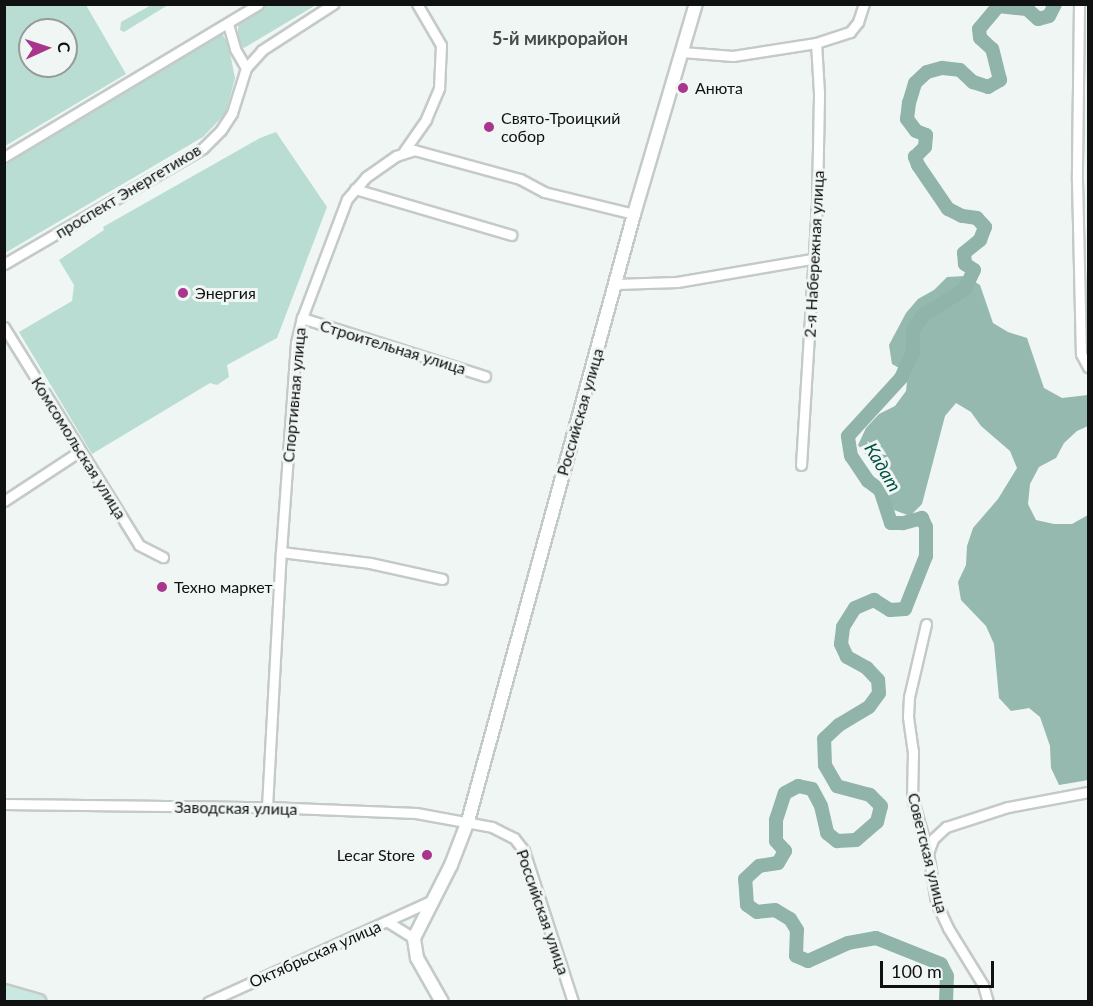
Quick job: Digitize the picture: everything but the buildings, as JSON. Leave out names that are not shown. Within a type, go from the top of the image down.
[{"type":"main road","points":[[4,992],[39,1002]]},
{"type":"street","points":[[4,157],[259,4]]},
{"type":"street","name":"проспект Энергетиков","points":[[4,264],[203,148],[221,130],[232,113],[246,68],[262,50],[333,4]]},
{"type":"street","points":[[404,151],[426,119],[439,88],[441,45],[417,4]]},
{"type":"street","name":"Российская улица","points":[[414,938],[451,865],[468,821],[634,214],[696,4]]},
{"type":"street","points":[[682,52],[733,56],[816,43],[850,32],[858,22],[864,4]]},
{"type":"street","points":[[1079,4],[1077,180],[1081,354],[1089,367]]},
{"type":"street","points":[[228,24],[236,49],[246,68]]},
{"type":"street","name":"2-я Набережная улица","points":[[801,465],[819,133],[816,43]]},
{"type":"street","points":[[404,151],[423,150],[520,179],[544,192],[634,214]]},
{"type":"street","name":"Спортивная улица","points":[[267,807],[281,552],[296,343],[302,318],[342,209],[366,177],[404,151]]},
{"type":"street","points":[[355,189],[511,235]]},
{"type":"street","points":[[616,284],[677,282],[812,259]]},
{"type":"street","name":"Строительная улица","points":[[302,318],[485,376]]},
{"type":"street","name":"Комсомольская улица","points":[[4,327],[139,545],[164,557]]},
{"type":"street","points":[[4,501],[80,451]]},
{"type":"street","points":[[281,552],[370,563],[442,579]]},
{"type":"street","name":"Советская улица","points":[[926,624],[909,697],[908,717],[913,751],[912,797],[928,853],[932,884],[941,915],[983,985],[988,1002]]},
{"type":"street","points":[[928,853],[933,839],[946,827],[1008,807],[1089,792]]},
{"type":"street","name":"Заводская улица","points":[[4,804],[267,807],[416,813],[468,821]]},
{"type":"street","name":"Российская улица","points":[[468,821],[506,832],[524,850],[573,1002]]},
{"type":"street","name":"Октябрьская улица","points":[[208,1002],[431,901]]},
{"type":"street","name":"Октябрьская улица","points":[[388,922],[414,938]]},
{"type":"street","points":[[414,938],[417,958],[442,1002]]},
{"type":"green space","points":[[153,4],[168,5],[124,32],[120,30],[121,22]]},
{"type":"green space","points":[[4,5],[86,5],[126,74],[5,146]]},
{"type":"green space","points":[[268,5],[316,5],[244,48],[239,45],[237,37],[239,22]]},
{"type":"green space","points":[[222,34],[228,43],[235,78],[226,113],[203,137],[5,253],[5,165]]},
{"type":"green space","name":"Энергия","points":[[276,132],[327,207],[277,338],[227,365],[229,377],[217,385],[210,383],[92,454],[19,332],[72,301],[74,285],[59,260],[104,230],[103,227],[260,138]]},
{"type":"green space","points":[[965,276],[980,285],[993,323],[1008,332],[1027,338],[1044,388],[1062,398],[1088,395],[1088,426],[1077,431],[1064,443],[1056,458],[1039,467],[1030,484],[1028,504],[1036,520],[1054,524],[1072,524],[1088,515],[1088,780],[1059,785],[1051,768],[1050,746],[1040,717],[1029,708],[1011,711],[999,698],[994,644],[986,626],[961,600],[958,582],[966,565],[967,546],[973,528],[998,499],[1017,468],[1010,451],[981,426],[971,412],[956,403],[945,416],[922,504],[910,516],[894,510],[880,473],[858,445],[866,428],[879,414],[895,406],[906,391],[908,373],[892,364],[889,345],[906,313],[918,299],[934,290],[947,277]]},
{"type":"waterway","name":"Кадат","points":[[946,1002],[947,976],[941,964],[876,938],[848,943],[808,961],[796,956],[797,930],[790,919],[775,910],[757,912],[747,905],[745,879],[759,866],[778,863],[785,851],[776,841],[776,820],[785,793],[798,786],[812,789],[821,806],[827,833],[837,841],[856,840],[877,822],[881,806],[870,795],[837,786],[825,765],[824,739],[839,725],[869,707],[879,693],[878,680],[867,668],[847,657],[841,644],[843,627],[855,608],[874,600],[890,610],[905,609],[926,556],[926,527],[922,518],[903,523],[891,523],[880,490],[868,481],[851,456],[848,436],[901,378],[913,352],[913,329],[924,315],[965,289],[974,270],[965,264],[964,253],[980,240],[985,227],[977,218],[962,216],[948,209],[918,165],[915,157],[925,147],[926,135],[916,131],[907,119],[915,83],[927,72],[942,68],[960,70],[973,82],[988,87],[1000,80],[992,49],[980,38],[979,29],[998,6],[1027,9],[1038,19],[1049,16],[1055,4]]},
{"type":"place","name":"Анюта","points":[[683,88]]},
{"type":"place","name":"Свято-Троицкий собор","points":[[489,127]]},
{"type":"place","name":"Энергия","points":[[183,293]]},
{"type":"place","name":"Техно маркет","points":[[162,587]]},
{"type":"place","name":"Lecar Store","points":[[427,855]]},
{"type":"district","name":"5-й микрорайон","points":[[560,38]]}]
